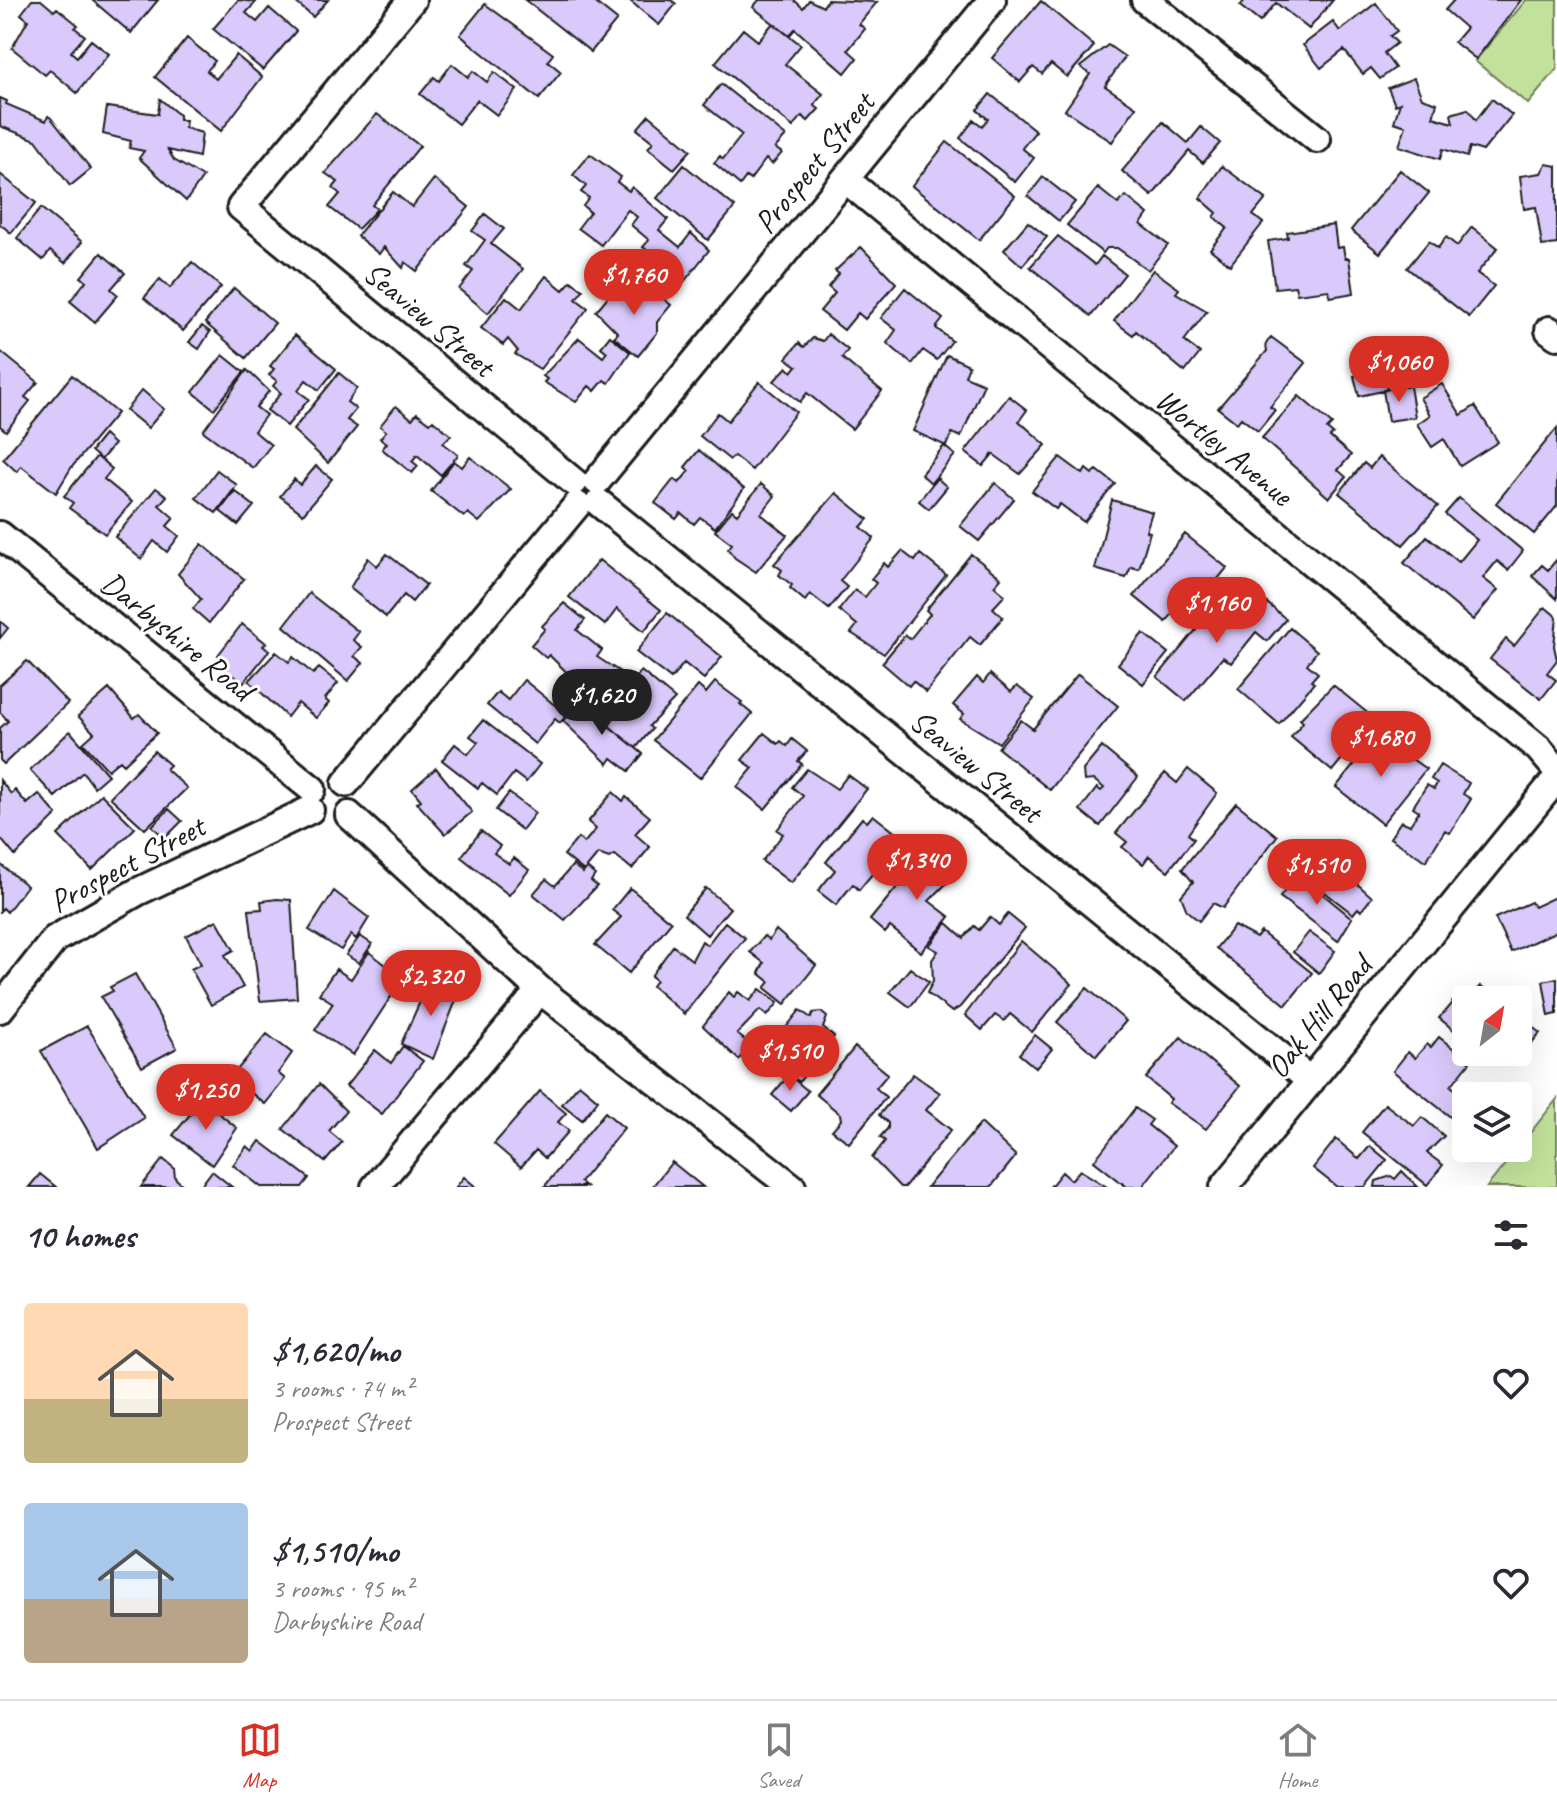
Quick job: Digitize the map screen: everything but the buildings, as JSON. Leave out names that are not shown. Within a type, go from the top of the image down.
[{"type":"street","name":"Seaview Street","points":[[412,0],[241,207],[587,493],[1311,1081]]},
{"type":"street","name":"Prospect Street","points":[[346,783],[992,0]]},
{"type":"street","points":[[1145,0],[1317,139]]},
{"type":"street","name":"Wortley Avenue","points":[[845,179],[1539,749],[1557,770]]},
{"type":"street","name":"Darbyshire Road","points":[[0,535],[311,799]]},
{"type":"street","points":[[326,778],[346,783],[354,802],[349,815],[331,824],[319,820],[311,799],[326,778]]},
{"type":"street","name":"Oak Hill Road","points":[[1224,1187],[1557,778]]},
{"type":"street","name":"Prospect Street","points":[[0,1009],[55,939],[311,799]]},
{"type":"street","points":[[349,815],[540,990],[792,1187]]},
{"type":"street","points":[[375,1187],[540,990]]},
{"type":"green space","points":[[1526,0],[1557,0],[1557,69],[1528,104],[1475,61]]},
{"type":"green space","points":[[1557,1099],[1557,1187],[1487,1187],[1507,1162],[1532,1162],[1532,1130]]}]
